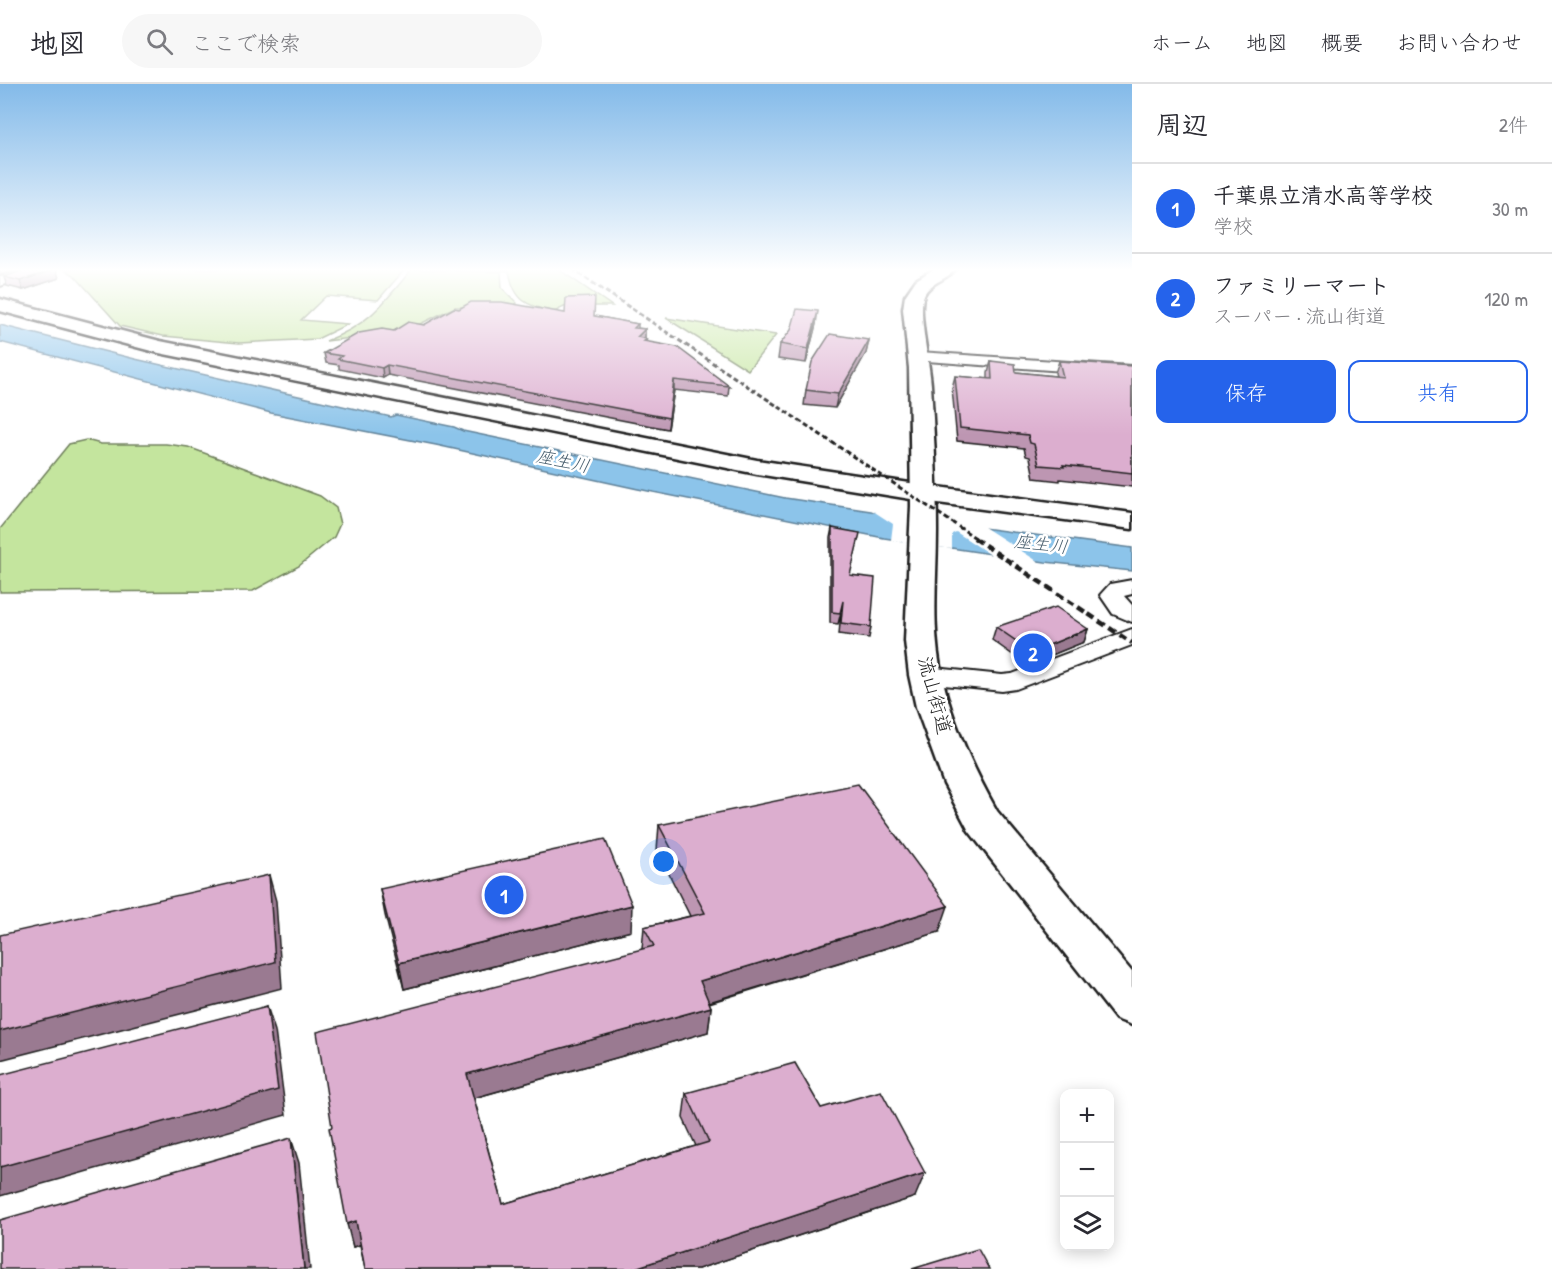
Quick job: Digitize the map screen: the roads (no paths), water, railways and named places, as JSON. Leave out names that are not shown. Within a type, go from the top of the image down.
[{"type":"street","points":[[73,324],[159,347],[924,500],[1132,521]]},
{"type":"street","name":"流山街道","points":[[914,324],[919,357],[924,500],[921,641],[925,675],[933,706],[963,784],[983,821],[1132,1005]]},
{"type":"street","points":[[919,357],[1132,371]]},
{"type":"street","points":[[1132,587],[1118,589],[1112,596],[1121,609],[1132,615]]},
{"type":"street","points":[[925,675],[1002,683],[1016,681],[1132,636]]},
{"type":"water","name":"座生川","points":[[0,325],[135,359],[391,417],[396,415],[785,498],[1132,548],[1132,571],[1045,562],[884,538],[271,413],[0,342]]},
{"type":"railway","points":[[655,324],[977,539]]},
{"type":"railway","points":[[974,538],[1132,643]]},
{"type":"place","name":"ファミリーマート","points":[[1033,653]]},
{"type":"place","name":"千葉県立清水高等学校","points":[[504,895]]}]
